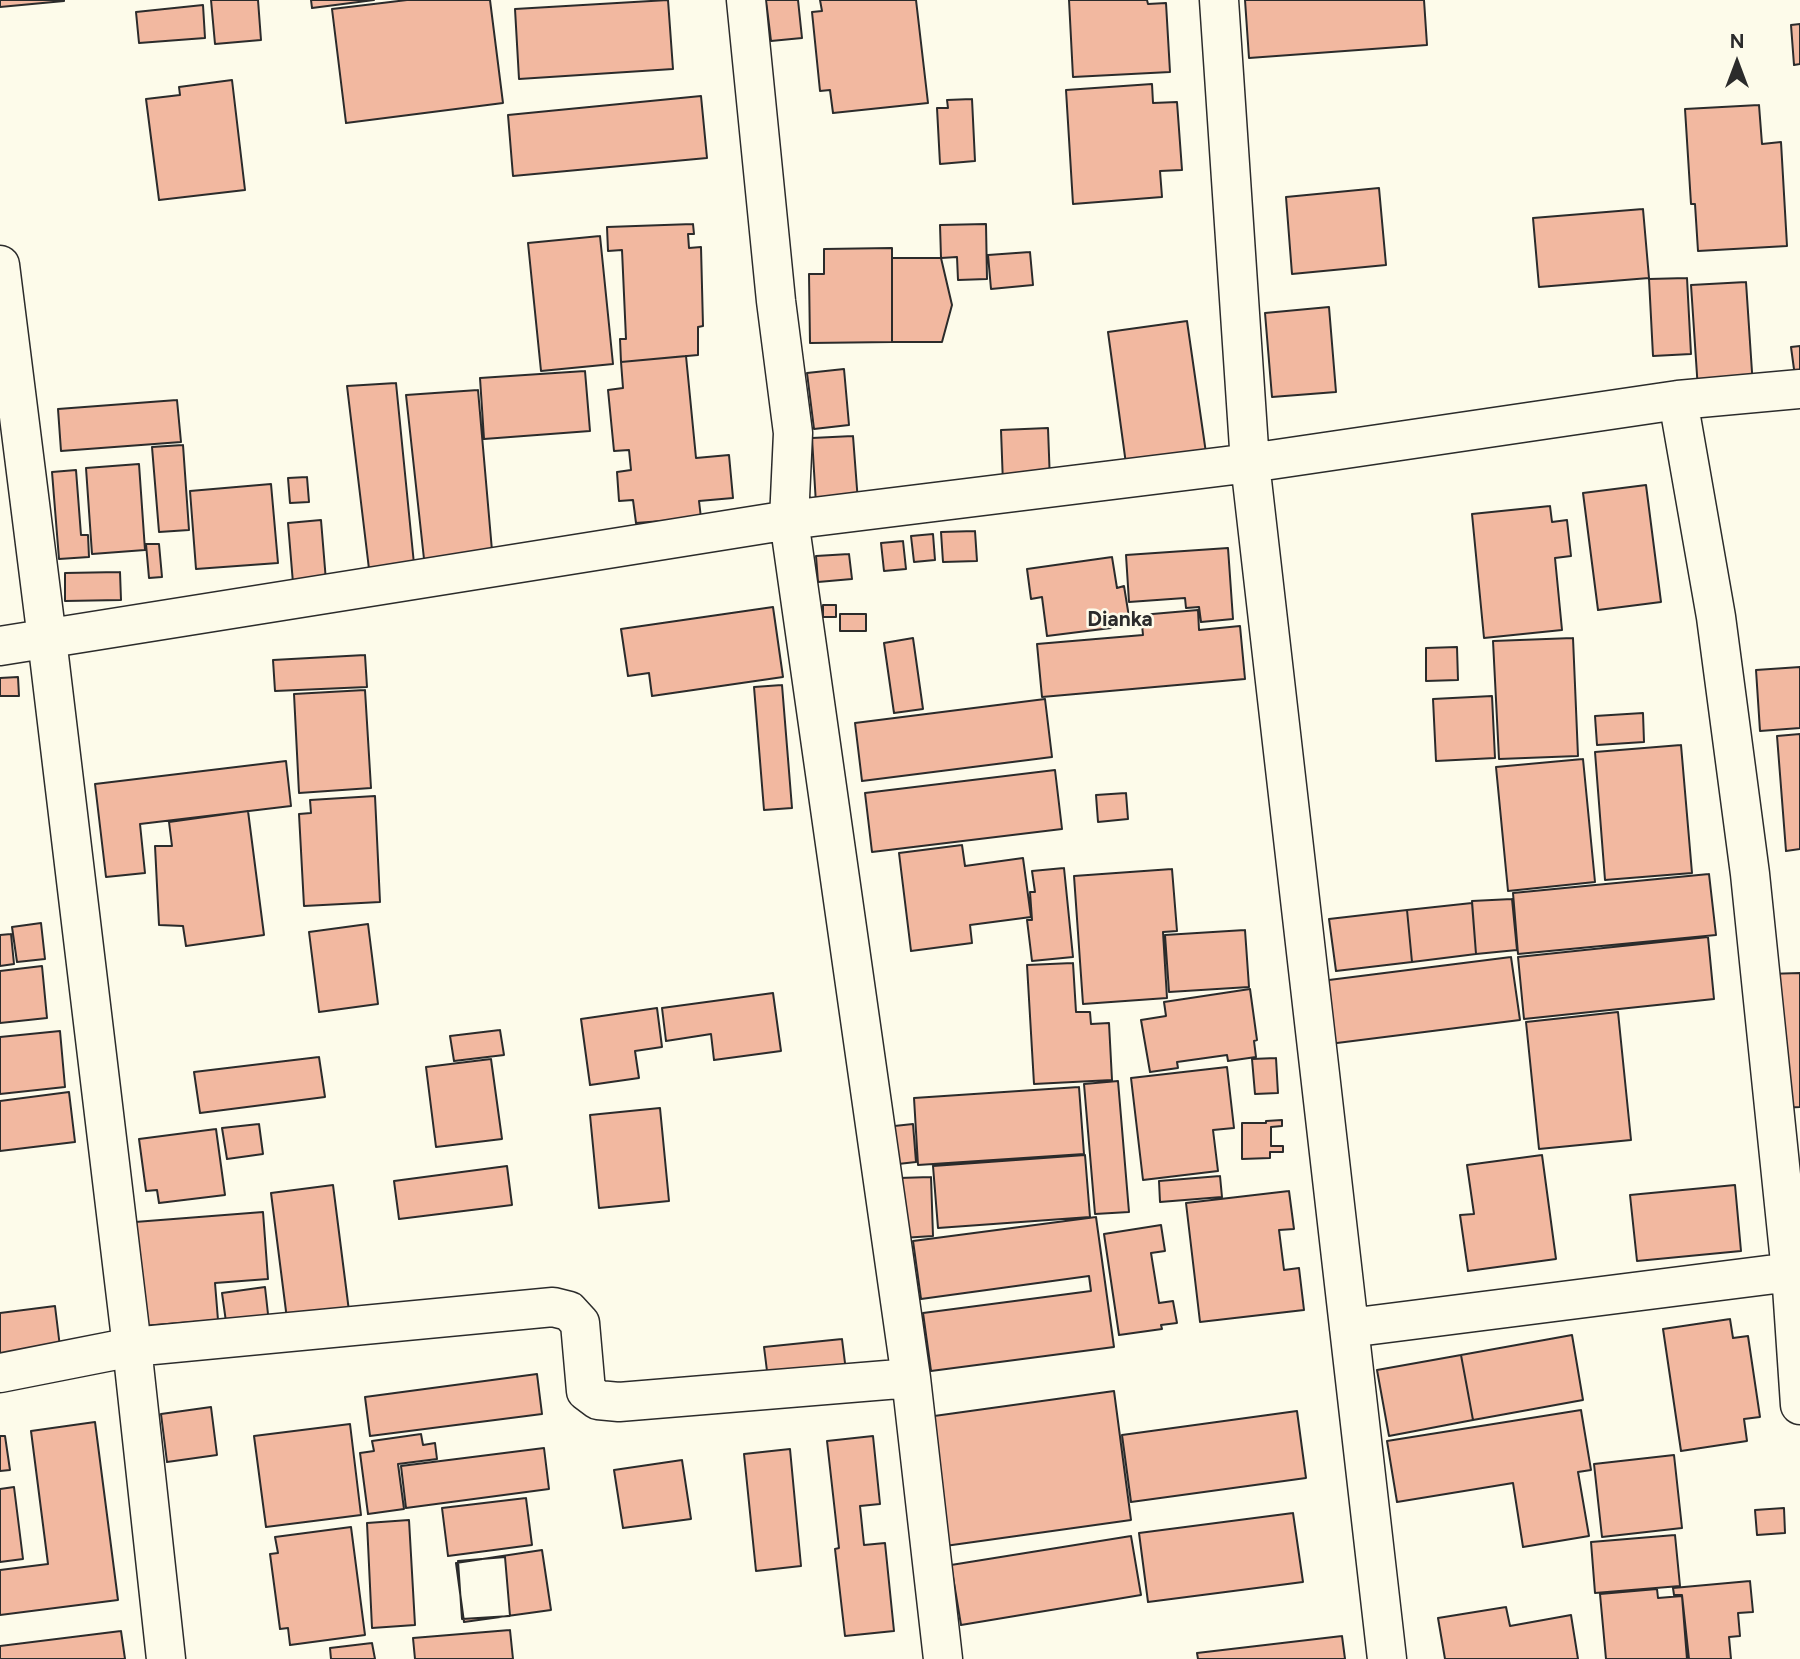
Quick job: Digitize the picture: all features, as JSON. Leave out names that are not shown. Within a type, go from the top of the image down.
[{"type":"street","points":[[746,0],[776,301],[793,433],[789,520],[911,1378],[943,1659]]},
{"type":"street","points":[[1219,0],[1250,463],[1387,1659]]},
{"type":"street","points":[[0,265],[132,1347],[166,1659]]},
{"type":"street","points":[[0,646],[789,520],[1250,463],[1678,400],[1800,390]]},
{"type":"street","points":[[1678,400],[1716,617],[1750,874],[1791,1272],[1800,1405]]},
{"type":"street","points":[[1349,1328],[1791,1272]]},
{"type":"street","points":[[0,1373],[132,1347],[554,1307],[569,1311],[580,1323],[586,1391],[598,1400],[619,1402],[911,1378]]},
{"type":"building","points":[[0,0],[64,0],[64,1],[0,7]]},
{"type":"building","points":[[211,0],[258,0],[261,40],[215,44]]},
{"type":"building","points":[[311,0],[374,0],[312,8]]},
{"type":"building","points":[[407,0],[490,0],[503,103],[346,123],[332,9]]},
{"type":"building","points":[[668,0],[673,69],[519,79],[515,9]]},
{"type":"building","points":[[766,0],[798,0],[802,38],[771,41]]},
{"type":"building","points":[[820,0],[916,0],[928,103],[833,113],[830,90],[820,91],[812,12],[822,11]]},
{"type":"building","points":[[1069,0],[1147,0],[1148,4],[1166,3],[1170,72],[1073,77]]},
{"type":"building","points":[[1245,0],[1424,0],[1427,45],[1249,58]]},
{"type":"building","points":[[203,5],[205,38],[139,43],[136,12]]},
{"type":"building","points":[[1800,24],[1800,64],[1794,65],[1791,25]]},
{"type":"building","points":[[232,80],[245,190],[159,200],[146,99],[180,95],[179,87]]},
{"type":"building","points":[[1152,84],[1153,103],[1177,102],[1182,170],[1160,171],[1162,197],[1073,204],[1066,90]]},
{"type":"building","points":[[701,96],[707,158],[513,176],[508,115]]},
{"type":"building","points":[[972,99],[975,161],[940,164],[937,108],[948,108],[947,100]]},
{"type":"building","points":[[1759,105],[1762,144],[1781,142],[1787,246],[1698,251],[1695,204],[1691,204],[1685,109]]},
{"type":"building","points":[[1379,188],[1386,265],[1292,274],[1286,197]]},
{"type":"building","points":[[1643,209],[1649,278],[1539,287],[1533,218]]},
{"type":"building","points":[[693,224],[694,234],[688,234],[689,248],[701,247],[703,326],[698,327],[698,355],[621,362],[620,339],[626,339],[622,250],[608,251],[607,227]]},
{"type":"building","points":[[986,224],[987,279],[958,280],[957,257],[941,258],[940,225]]},
{"type":"building","points":[[600,236],[613,364],[541,371],[528,243]]},
{"type":"building","points":[[892,248],[892,342],[810,343],[809,274],[824,274],[824,249]]},
{"type":"building","points":[[1030,252],[1033,285],[991,289],[988,255]]},
{"type":"building","points":[[892,258],[941,258],[952,305],[942,342],[892,342]]},
{"type":"building","points":[[1687,278],[1691,354],[1653,356],[1649,279]]},
{"type":"building","points":[[1746,282],[1753,387],[1698,390],[1691,285]]},
{"type":"building","points":[[1329,307],[1336,392],[1272,397],[1265,313]]},
{"type":"building","points":[[1187,321],[1206,453],[1126,464],[1108,332]]},
{"type":"building","points":[[1800,346],[1800,384],[1796,384],[1791,347]]},
{"type":"building","points":[[686,356],[696,458],[729,455],[733,498],[699,501],[701,518],[636,523],[633,500],[619,501],[617,472],[631,470],[629,450],[614,451],[608,390],[623,388],[621,362]]},
{"type":"building","points":[[844,369],[849,425],[814,429],[807,373]]},
{"type":"building","points":[[585,371],[590,431],[484,439],[480,378]]},
{"type":"building","points":[[396,383],[414,564],[369,569],[347,386]]},
{"type":"building","points":[[478,390],[493,562],[425,568],[406,395]]},
{"type":"building","points":[[177,400],[181,442],[61,451],[58,409]]},
{"type":"building","points":[[1048,428],[1050,482],[1003,484],[1001,430]]},
{"type":"building","points":[[853,436],[858,502],[816,504],[812,438]]},
{"type":"building","points":[[183,445],[189,530],[159,532],[152,447]]},
{"type":"building","points":[[139,464],[145,550],[92,554],[86,468]]},
{"type":"building","points":[[76,470],[81,535],[88,535],[89,557],[59,559],[52,472]]},
{"type":"building","points":[[307,477],[309,502],[290,503],[288,478]]},
{"type":"building","points":[[271,484],[278,563],[196,569],[190,491]]},
{"type":"building","points":[[1646,485],[1661,602],[1598,610],[1583,493]]},
{"type":"building","points":[[1550,506],[1552,522],[1567,520],[1571,556],[1555,558],[1562,630],[1484,638],[1472,514]]},
{"type":"building","points":[[321,520],[326,581],[293,583],[288,523]]},
{"type":"building","points":[[975,531],[977,561],[943,562],[941,532]]},
{"type":"building","points":[[933,534],[935,560],[914,562],[911,536]]},
{"type":"building","points":[[903,541],[906,569],[884,571],[881,543]]},
{"type":"building","points":[[146,544],[159,544],[162,577],[149,578]]},
{"type":"building","points":[[1228,548],[1233,619],[1201,622],[1199,607],[1186,608],[1185,598],[1129,602],[1126,555]]},
{"type":"building","points":[[849,554],[852,579],[818,582],[816,556]]},
{"type":"building","points":[[1112,557],[1117,588],[1124,586],[1129,617],[1109,619],[1111,628],[1047,636],[1042,597],[1031,599],[1027,569]]},
{"type":"building","points":[[120,572],[121,600],[65,601],[65,573]]},
{"type":"building","points":[[823,605],[836,605],[836,617],[823,617]]},
{"type":"building","points":[[773,607],[783,677],[652,696],[649,673],[628,676],[621,629]]},
{"type":"building","points":[[1198,610],[1199,630],[1240,626],[1245,679],[1042,697],[1037,644],[1143,635],[1141,615]]},
{"type":"building","points":[[840,614],[866,614],[866,631],[840,631]]},
{"type":"building","points":[[913,638],[923,709],[894,713],[884,643]]},
{"type":"building","points":[[1573,638],[1578,756],[1499,759],[1493,641]]},
{"type":"building","points":[[1457,647],[1458,680],[1426,681],[1426,648]]},
{"type":"building","points":[[365,655],[367,687],[275,691],[273,660]]},
{"type":"building","points":[[1800,667],[1800,728],[1760,731],[1756,670]]},
{"type":"building","points":[[18,677],[19,696],[0,696],[0,678]]},
{"type":"building","points":[[782,685],[792,808],[764,810],[754,687]]},
{"type":"building","points":[[365,690],[371,788],[299,793],[294,694]]},
{"type":"building","points":[[1492,696],[1495,758],[1436,761],[1433,699]]},
{"type":"building","points":[[1045,699],[1052,757],[862,781],[855,723]]},
{"type":"building","points":[[1643,713],[1644,742],[1597,745],[1595,716]]},
{"type":"building","points":[[1800,734],[1800,849],[1786,851],[1777,736]]},
{"type":"building","points":[[1681,745],[1692,873],[1605,880],[1595,752]]},
{"type":"building","points":[[1583,759],[1595,882],[1508,891],[1496,767]]},
{"type":"building","points":[[286,761],[291,806],[140,824],[145,873],[106,877],[95,784]]},
{"type":"building","points":[[1055,770],[1062,829],[872,852],[865,793]]},
{"type":"building","points":[[1126,793],[1128,819],[1098,822],[1096,795]]},
{"type":"building","points":[[375,796],[380,902],[304,906],[299,814],[311,813],[310,800]]},
{"type":"building","points":[[248,811],[264,935],[186,946],[183,926],[159,925],[155,846],[172,846],[169,822]]},
{"type":"building","points":[[962,845],[965,866],[1023,858],[1031,917],[970,925],[972,943],[911,951],[899,853]]},
{"type":"building","points":[[1064,868],[1073,957],[1032,961],[1027,920],[1032,920],[1030,892],[1035,892],[1032,871]]},
{"type":"building","points":[[1172,869],[1177,931],[1163,932],[1167,998],[1083,1004],[1074,876]]},
{"type":"building","points":[[1709,874],[1716,935],[1518,954],[1513,893]]},
{"type":"building","points":[[1512,899],[1517,950],[1476,954],[1472,901]]},
{"type":"building","points":[[1472,903],[1476,954],[1412,962],[1407,910]]},
{"type":"building","points":[[1407,910],[1412,962],[1336,971],[1329,919]]},
{"type":"building","points":[[41,923],[45,959],[17,962],[12,927]]},
{"type":"building","points":[[368,924],[378,1004],[319,1012],[309,932]]},
{"type":"building","points":[[1245,930],[1249,987],[1169,992],[1165,935]]},
{"type":"building","points":[[11,934],[14,964],[0,966],[0,935]]},
{"type":"building","points":[[1708,937],[1714,999],[1524,1019],[1518,957]]},
{"type":"building","points":[[1511,957],[1520,1020],[1329,1044],[1321,981]]},
{"type":"building","points":[[1073,963],[1076,1012],[1090,1012],[1091,1024],[1109,1023],[1112,1080],[1034,1084],[1027,965]]},
{"type":"building","points":[[42,966],[47,1018],[0,1023],[0,971]]},
{"type":"building","points":[[1800,973],[1800,1107],[1780,1108],[1767,974]]},
{"type":"building","points":[[1250,989],[1257,1040],[1254,1041],[1256,1057],[1228,1061],[1227,1055],[1177,1062],[1178,1068],[1150,1072],[1141,1020],[1166,1016],[1164,1002]]},
{"type":"building","points":[[773,993],[781,1051],[714,1060],[711,1034],[666,1041],[662,1008]]},
{"type":"building","points":[[657,1008],[662,1047],[635,1051],[639,1078],[590,1085],[581,1019]]},
{"type":"building","points":[[1618,1012],[1631,1140],[1539,1149],[1526,1022]]},
{"type":"building","points":[[500,1030],[504,1055],[454,1061],[450,1036]]},
{"type":"building","points":[[60,1031],[65,1087],[0,1094],[0,1037]]},
{"type":"building","points":[[319,1057],[325,1097],[200,1113],[194,1072]]},
{"type":"building","points":[[1276,1058],[1278,1093],[1255,1094],[1252,1059]]},
{"type":"building","points":[[491,1059],[502,1139],[436,1147],[426,1067]]},
{"type":"building","points":[[1227,1067],[1234,1128],[1213,1130],[1218,1171],[1143,1180],[1131,1078]]},
{"type":"building","points":[[1118,1081],[1129,1212],[1095,1214],[1084,1084]]},
{"type":"building","points":[[1079,1087],[1084,1154],[918,1165],[914,1098]]},
{"type":"building","points":[[69,1092],[75,1142],[0,1151],[0,1101]]},
{"type":"building","points":[[660,1108],[669,1201],[599,1208],[590,1115]]},
{"type":"building","points":[[1282,1120],[1282,1126],[1271,1127],[1271,1146],[1283,1146],[1283,1152],[1270,1152],[1270,1158],[1242,1159],[1242,1123]]},
{"type":"building","points":[[259,1124],[263,1154],[227,1159],[222,1128]]},
{"type":"building","points":[[913,1124],[916,1162],[889,1165],[885,1127]]},
{"type":"building","points":[[216,1129],[225,1195],[159,1203],[157,1190],[146,1191],[139,1139]]},
{"type":"building","points":[[1085,1155],[1090,1217],[938,1228],[933,1166]]},
{"type":"building","points":[[1542,1155],[1556,1259],[1468,1271],[1460,1215],[1474,1214],[1467,1165]]},
{"type":"building","points":[[507,1166],[512,1205],[399,1219],[394,1181]]},
{"type":"building","points":[[1220,1176],[1222,1197],[1160,1202],[1159,1181]]},
{"type":"building","points":[[931,1177],[933,1236],[902,1238],[899,1178]]},
{"type":"building","points":[[333,1185],[350,1319],[288,1327],[271,1193]]},
{"type":"building","points":[[1735,1185],[1741,1251],[1637,1261],[1630,1195]]},
{"type":"building","points":[[1289,1191],[1294,1229],[1279,1230],[1284,1270],[1299,1268],[1304,1310],[1200,1322],[1186,1203]]},
{"type":"building","points":[[263,1212],[268,1279],[215,1283],[218,1320],[142,1326],[135,1222]]},
{"type":"building","points":[[1096,1217],[1114,1347],[931,1371],[923,1313],[1091,1291],[1089,1276],[921,1299],[913,1241]]},
{"type":"building","points":[[1161,1225],[1165,1251],[1151,1253],[1159,1303],[1173,1301],[1177,1323],[1161,1325],[1162,1329],[1119,1335],[1104,1234]]},
{"type":"building","points":[[265,1287],[269,1323],[227,1329],[222,1293]]},
{"type":"building","points":[[55,1306],[60,1347],[0,1355],[0,1313]]},
{"type":"building","points":[[1730,1319],[1733,1338],[1748,1336],[1760,1417],[1744,1419],[1747,1441],[1681,1451],[1663,1329]]},
{"type":"building","points":[[1572,1335],[1583,1400],[1473,1420],[1461,1355]]},
{"type":"building","points":[[842,1339],[846,1371],[768,1379],[764,1347]]},
{"type":"building","points":[[1461,1355],[1473,1420],[1389,1436],[1377,1370]]},
{"type":"building","points":[[537,1374],[542,1414],[370,1436],[365,1397]]},
{"type":"building","points":[[1114,1391],[1131,1520],[945,1546],[927,1417]]},
{"type":"building","points":[[211,1407],[217,1455],[167,1462],[161,1414]]},
{"type":"building","points":[[1581,1410],[1591,1470],[1578,1472],[1589,1536],[1523,1547],[1513,1483],[1397,1502],[1387,1441]]},
{"type":"building","points":[[1297,1411],[1306,1478],[1131,1502],[1122,1435]]},
{"type":"building","points":[[95,1422],[118,1600],[0,1615],[0,1570],[48,1564],[31,1431]]},
{"type":"building","points":[[350,1424],[361,1515],[266,1527],[254,1436]]},
{"type":"building","points":[[421,1434],[423,1445],[435,1443],[437,1459],[398,1464],[404,1509],[368,1514],[360,1453],[374,1451],[372,1441]]},
{"type":"building","points":[[0,1436],[5,1436],[10,1470],[0,1471]]},
{"type":"building","points":[[873,1436],[880,1504],[860,1506],[864,1545],[885,1543],[894,1631],[845,1636],[835,1549],[839,1548],[827,1441]]},
{"type":"building","points":[[544,1448],[549,1489],[406,1508],[401,1466]]},
{"type":"building","points":[[790,1449],[801,1566],[756,1571],[744,1454]]},
{"type":"building","points":[[1674,1455],[1682,1528],[1602,1537],[1594,1464]]},
{"type":"building","points":[[682,1460],[691,1519],[623,1528],[614,1470]]},
{"type":"building","points":[[14,1487],[23,1559],[0,1562],[0,1489]]},
{"type":"building","points":[[526,1498],[532,1545],[448,1556],[442,1508]]},
{"type":"building","points":[[1784,1508],[1785,1533],[1757,1535],[1755,1510]]},
{"type":"building","points":[[1293,1513],[1303,1582],[1148,1602],[1139,1533]]},
{"type":"building","points":[[409,1520],[415,1625],[372,1628],[367,1523]]},
{"type":"building","points":[[351,1527],[365,1635],[290,1645],[288,1628],[280,1629],[270,1554],[278,1553],[275,1537]]},
{"type":"building","points":[[1675,1535],[1680,1586],[1595,1593],[1591,1542]]},
{"type":"building","points":[[1131,1536],[1141,1595],[961,1625],[951,1565]]},
{"type":"building","points":[[542,1550],[551,1610],[464,1622],[456,1563]]},
{"type":"building","points":[[505,1557],[510,1616],[462,1619],[458,1561]]},
{"type":"building","points":[[1750,1581],[1753,1612],[1738,1613],[1740,1636],[1729,1637],[1731,1659],[1689,1659],[1682,1595],[1674,1595],[1673,1588]]},
{"type":"building","points":[[1657,1589],[1658,1598],[1682,1596],[1687,1659],[1606,1659],[1600,1594]]},
{"type":"building","points":[[1506,1607],[1510,1626],[1571,1615],[1578,1659],[1445,1659],[1438,1618]]},
{"type":"building","points":[[510,1630],[513,1659],[415,1659],[413,1638]]},
{"type":"building","points":[[121,1631],[125,1659],[0,1659],[0,1646]]},
{"type":"building","points":[[1342,1636],[1345,1659],[1198,1659],[1197,1653]]},
{"type":"building","points":[[372,1643],[375,1659],[331,1659],[330,1648]]},
{"type":"district","name":"Dianka","points":[[1120,620]]}]
